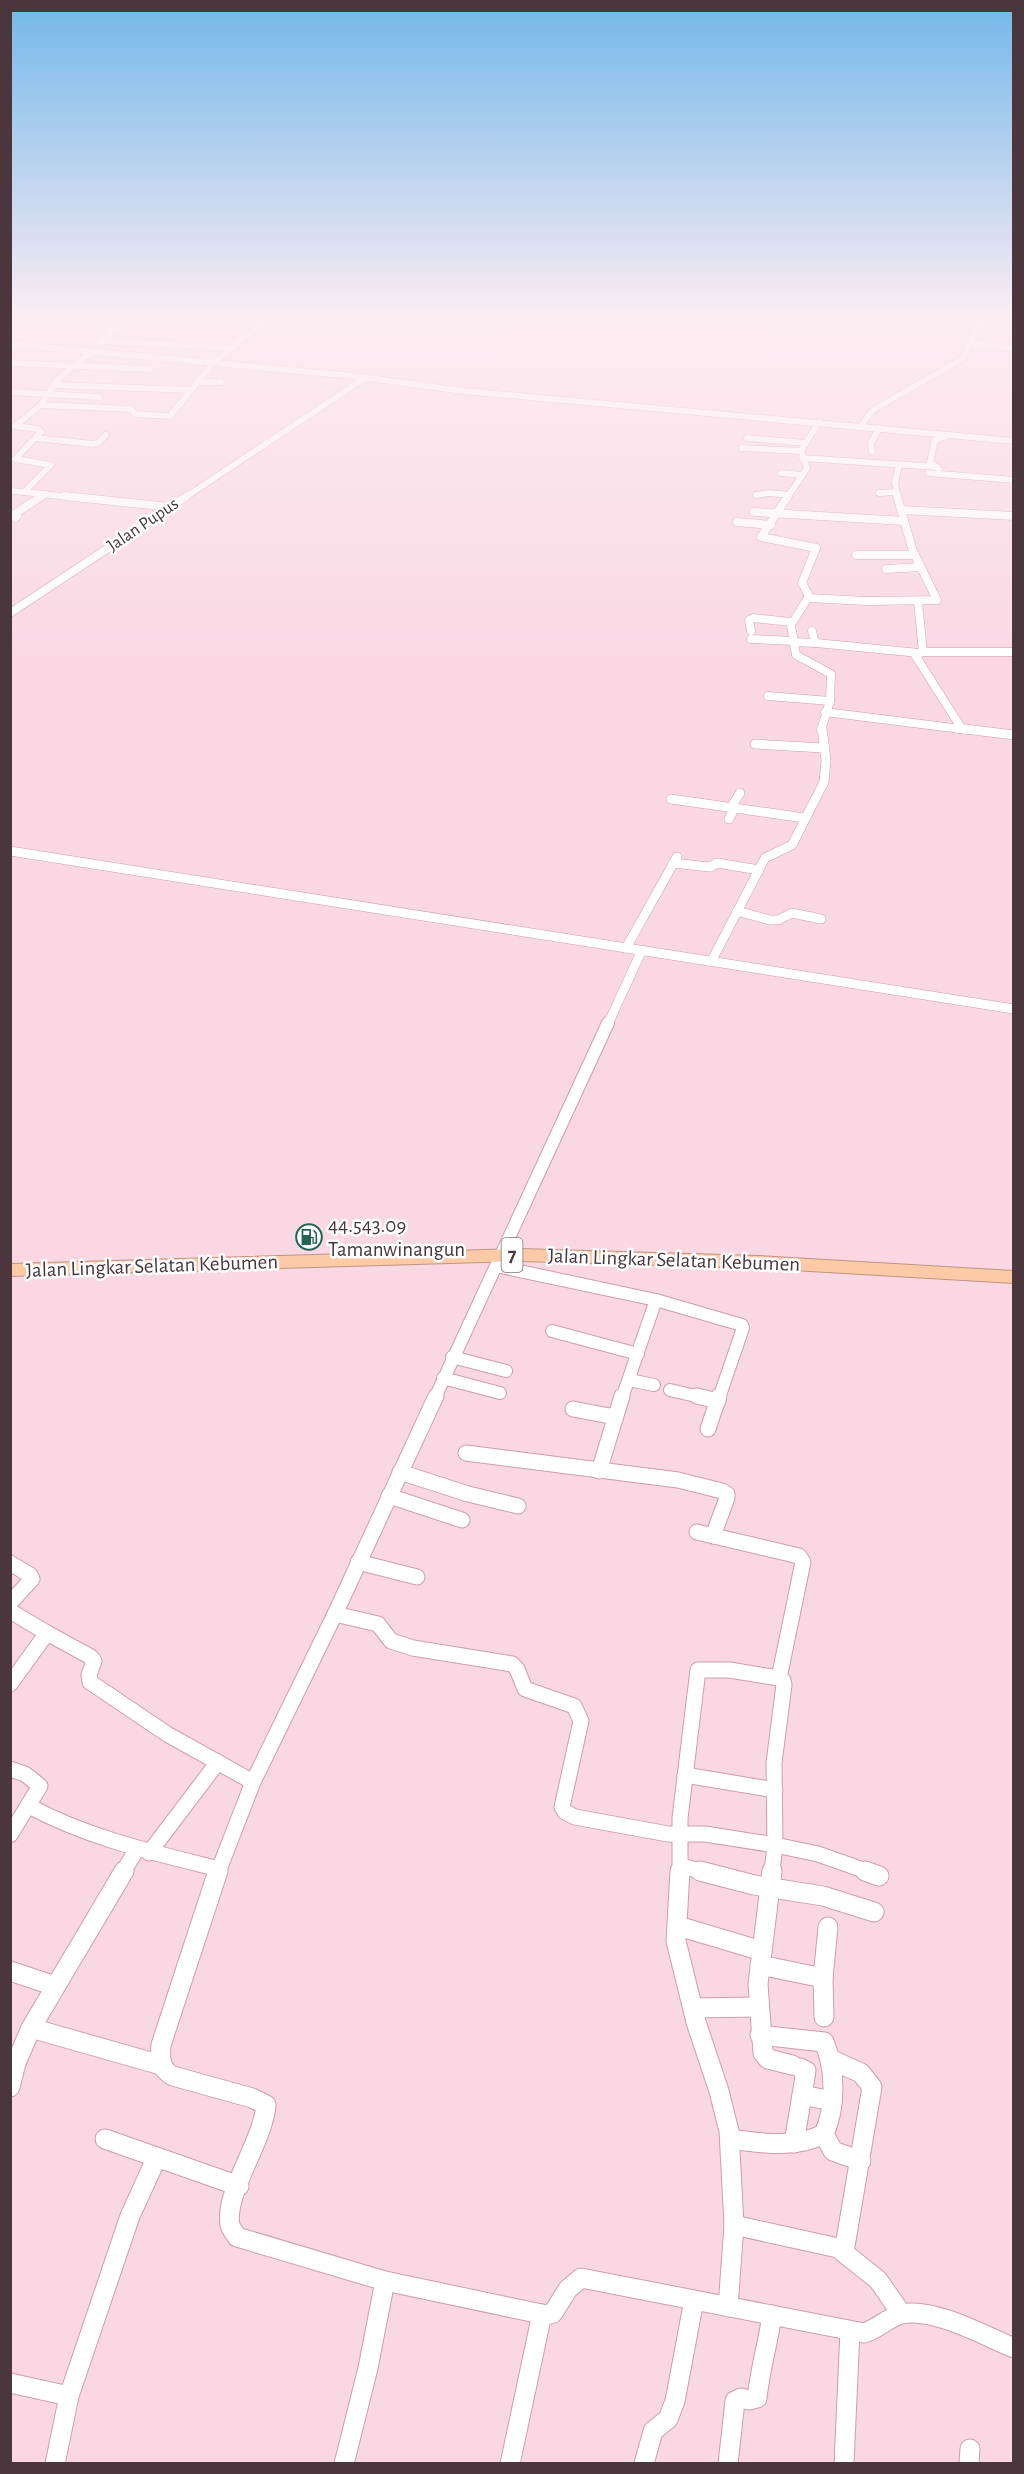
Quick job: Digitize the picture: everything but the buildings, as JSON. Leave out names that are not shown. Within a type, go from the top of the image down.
[{"type":"highway","name":"Jalan Lingkar Selatan Kebumen","points":[[10,1270],[499,1261],[759,1262],[1014,1277]]},
{"type":"street","points":[[13,459],[36,438],[41,432],[38,429]]},
{"type":"street","name":"Jalan Pupus","points":[[10,613],[287,429]]},
{"type":"street","points":[[802,451],[815,429]]},
{"type":"street","points":[[872,452],[871,444],[878,429]]},
{"type":"street","points":[[893,429],[1014,441]]},
{"type":"street","points":[[776,441],[780,433]]},
{"type":"street","points":[[36,438],[92,444],[98,443],[106,435]]},
{"type":"street","points":[[943,474],[930,462],[931,450],[935,440],[948,435]]},
{"type":"street","points":[[711,962],[768,855],[791,847],[821,789],[827,772],[821,730],[830,701],[831,674],[797,656],[791,622],[808,598],[809,595],[802,583],[816,548],[762,537],[807,465],[802,451],[776,441],[747,438]]},
{"type":"street","points":[[741,448],[802,451],[898,468],[1014,480]]},
{"type":"street","points":[[13,459],[51,465],[24,492]]},
{"type":"street","points":[[898,468],[937,467]]},
{"type":"street","points":[[808,598],[918,602],[937,600],[915,555],[904,521],[896,492],[898,468]]},
{"type":"street","points":[[781,473],[802,475]]},
{"type":"street","points":[[10,491],[170,507]]},
{"type":"street","points":[[879,493],[896,492]]},
{"type":"street","points":[[756,495],[771,493],[789,495]]},
{"type":"street","points":[[15,518],[17,516],[13,515],[45,494]]},
{"type":"street","points":[[58,504],[69,497]]},
{"type":"street","points":[[902,510],[1014,516]]},
{"type":"street","points":[[754,513],[904,521]]},
{"type":"street","points":[[737,522],[771,525]]},
{"type":"street","points":[[856,551],[915,555]]},
{"type":"street","points":[[886,569],[921,567]]},
{"type":"street","points":[[918,602],[921,652]]},
{"type":"street","points":[[791,622],[753,618],[749,620],[751,635],[794,642],[921,652],[1014,652]]},
{"type":"street","points":[[812,631],[816,643]]},
{"type":"street","points":[[921,652],[914,658],[962,729]]},
{"type":"street","points":[[768,696],[830,701]]},
{"type":"street","points":[[825,712],[1014,735]]},
{"type":"street","points":[[755,744],[823,748]]},
{"type":"street","points":[[729,819],[740,793]]},
{"type":"street","points":[[671,799],[805,818]]},
{"type":"street","points":[[10,851],[1014,1009]]},
{"type":"street","points":[[626,948],[675,860],[710,867],[717,863],[759,870]]},
{"type":"street","points":[[737,911],[772,920],[779,920],[792,913],[820,919]]},
{"type":"street","points":[[642,950],[335,1614],[253,1782],[219,1869],[161,2045],[161,2065],[166,2073],[172,2076],[252,2098],[266,2105],[259,2138],[238,2186],[229,2217],[231,2231],[237,2237],[385,2280],[542,2314],[553,2313],[567,2289],[581,2278],[864,2333],[875,2331],[902,2313],[915,2312],[931,2315],[1014,2348]]},
{"type":"street","points":[[499,1261],[656,1300],[744,1326],[708,1429]]},
{"type":"street","points":[[599,1471],[615,1417],[656,1300]]},
{"type":"street","points":[[552,1331],[638,1354]]},
{"type":"street","points":[[452,1357],[506,1371]]},
{"type":"street","points":[[443,1378],[500,1393]]},
{"type":"street","points":[[628,1380],[654,1385]]},
{"type":"street","points":[[670,1390],[718,1401]]},
{"type":"street","points":[[573,1409],[615,1417]]},
{"type":"street","points":[[466,1453],[678,1480],[726,1492],[727,1498],[713,1536]]},
{"type":"street","points":[[400,1472],[468,1494],[518,1506]]},
{"type":"street","points":[[389,1496],[462,1520]]},
{"type":"street","points":[[697,1532],[802,1558],[779,1678]]},
{"type":"street","points":[[358,1562],[417,1577]]},
{"type":"street","points":[[10,1563],[30,1575],[32,1579],[10,1603]]},
{"type":"street","points":[[10,1611],[91,1657],[94,1661],[89,1675],[90,1682],[101,1692],[167,1734],[253,1782]]},
{"type":"street","points":[[335,1614],[378,1624],[391,1641],[413,1648],[512,1664],[517,1669],[525,1689],[574,1704],[580,1713],[581,1721],[576,1748],[561,1799],[561,1807],[575,1817],[668,1834],[705,1834],[775,1845],[818,1854],[879,1876]]},
{"type":"street","points":[[10,1684],[47,1633]]},
{"type":"street","points":[[728,2307],[734,2225],[730,2139],[719,2091],[693,2008],[676,1941],[678,1879],[681,1866],[680,1833],[685,1775],[694,1688],[698,1670],[702,1668],[779,1678],[783,1680],[784,1685],[774,1763],[775,1845],[761,1958],[758,2007],[760,2035],[763,2053],[766,2057],[806,2071],[794,2143]]},
{"type":"street","points":[[10,2087],[16,2063],[31,2028],[54,1986],[143,1851],[218,1762]]},
{"type":"street","points":[[10,1769],[24,1774],[40,1786],[10,1836]]},
{"type":"street","points":[[685,1775],[775,1790]]},
{"type":"street","points":[[29,1806],[49,1817],[143,1851],[219,1869]]},
{"type":"street","points":[[681,1866],[741,1882],[823,1896],[874,1912]]},
{"type":"street","points":[[678,1926],[761,1958],[822,1978]]},
{"type":"street","points":[[824,2017],[822,1978],[828,1927]]},
{"type":"street","points":[[10,1971],[54,1986]]},
{"type":"street","points":[[693,2008],[758,2007]]},
{"type":"street","points":[[31,2028],[161,2065]]},
{"type":"street","points":[[730,2139],[805,2142],[824,2134],[829,2125],[832,2101],[830,2059],[824,2042],[760,2035]]},
{"type":"street","points":[[830,2059],[871,2081],[873,2092],[844,2252]]},
{"type":"street","points":[[802,2095],[832,2101]]},
{"type":"street","points":[[824,2134],[827,2147],[832,2152],[861,2161]]},
{"type":"street","points":[[105,2139],[156,2159],[238,2186]]},
{"type":"street","points":[[55,2463],[69,2396],[82,2351],[130,2216],[156,2159]]},
{"type":"street","points":[[734,2225],[832,2246],[844,2252],[878,2280],[890,2293],[902,2313]]},
{"type":"street","points":[[344,2463],[368,2368],[385,2280]]},
{"type":"street","points":[[645,2463],[653,2431],[668,2419],[675,2401],[694,2300]]},
{"type":"street","points":[[510,2463],[542,2314]]},
{"type":"street","points":[[728,2463],[735,2401],[741,2398],[749,2400],[757,2398],[761,2364],[767,2350],[772,2315]]},
{"type":"street","points":[[844,2463],[850,2331]]},
{"type":"street","points":[[10,2383],[69,2396]]},
{"type":"place","name":"44.543.09 Tamanwinangun","points":[[309,1237]]}]
